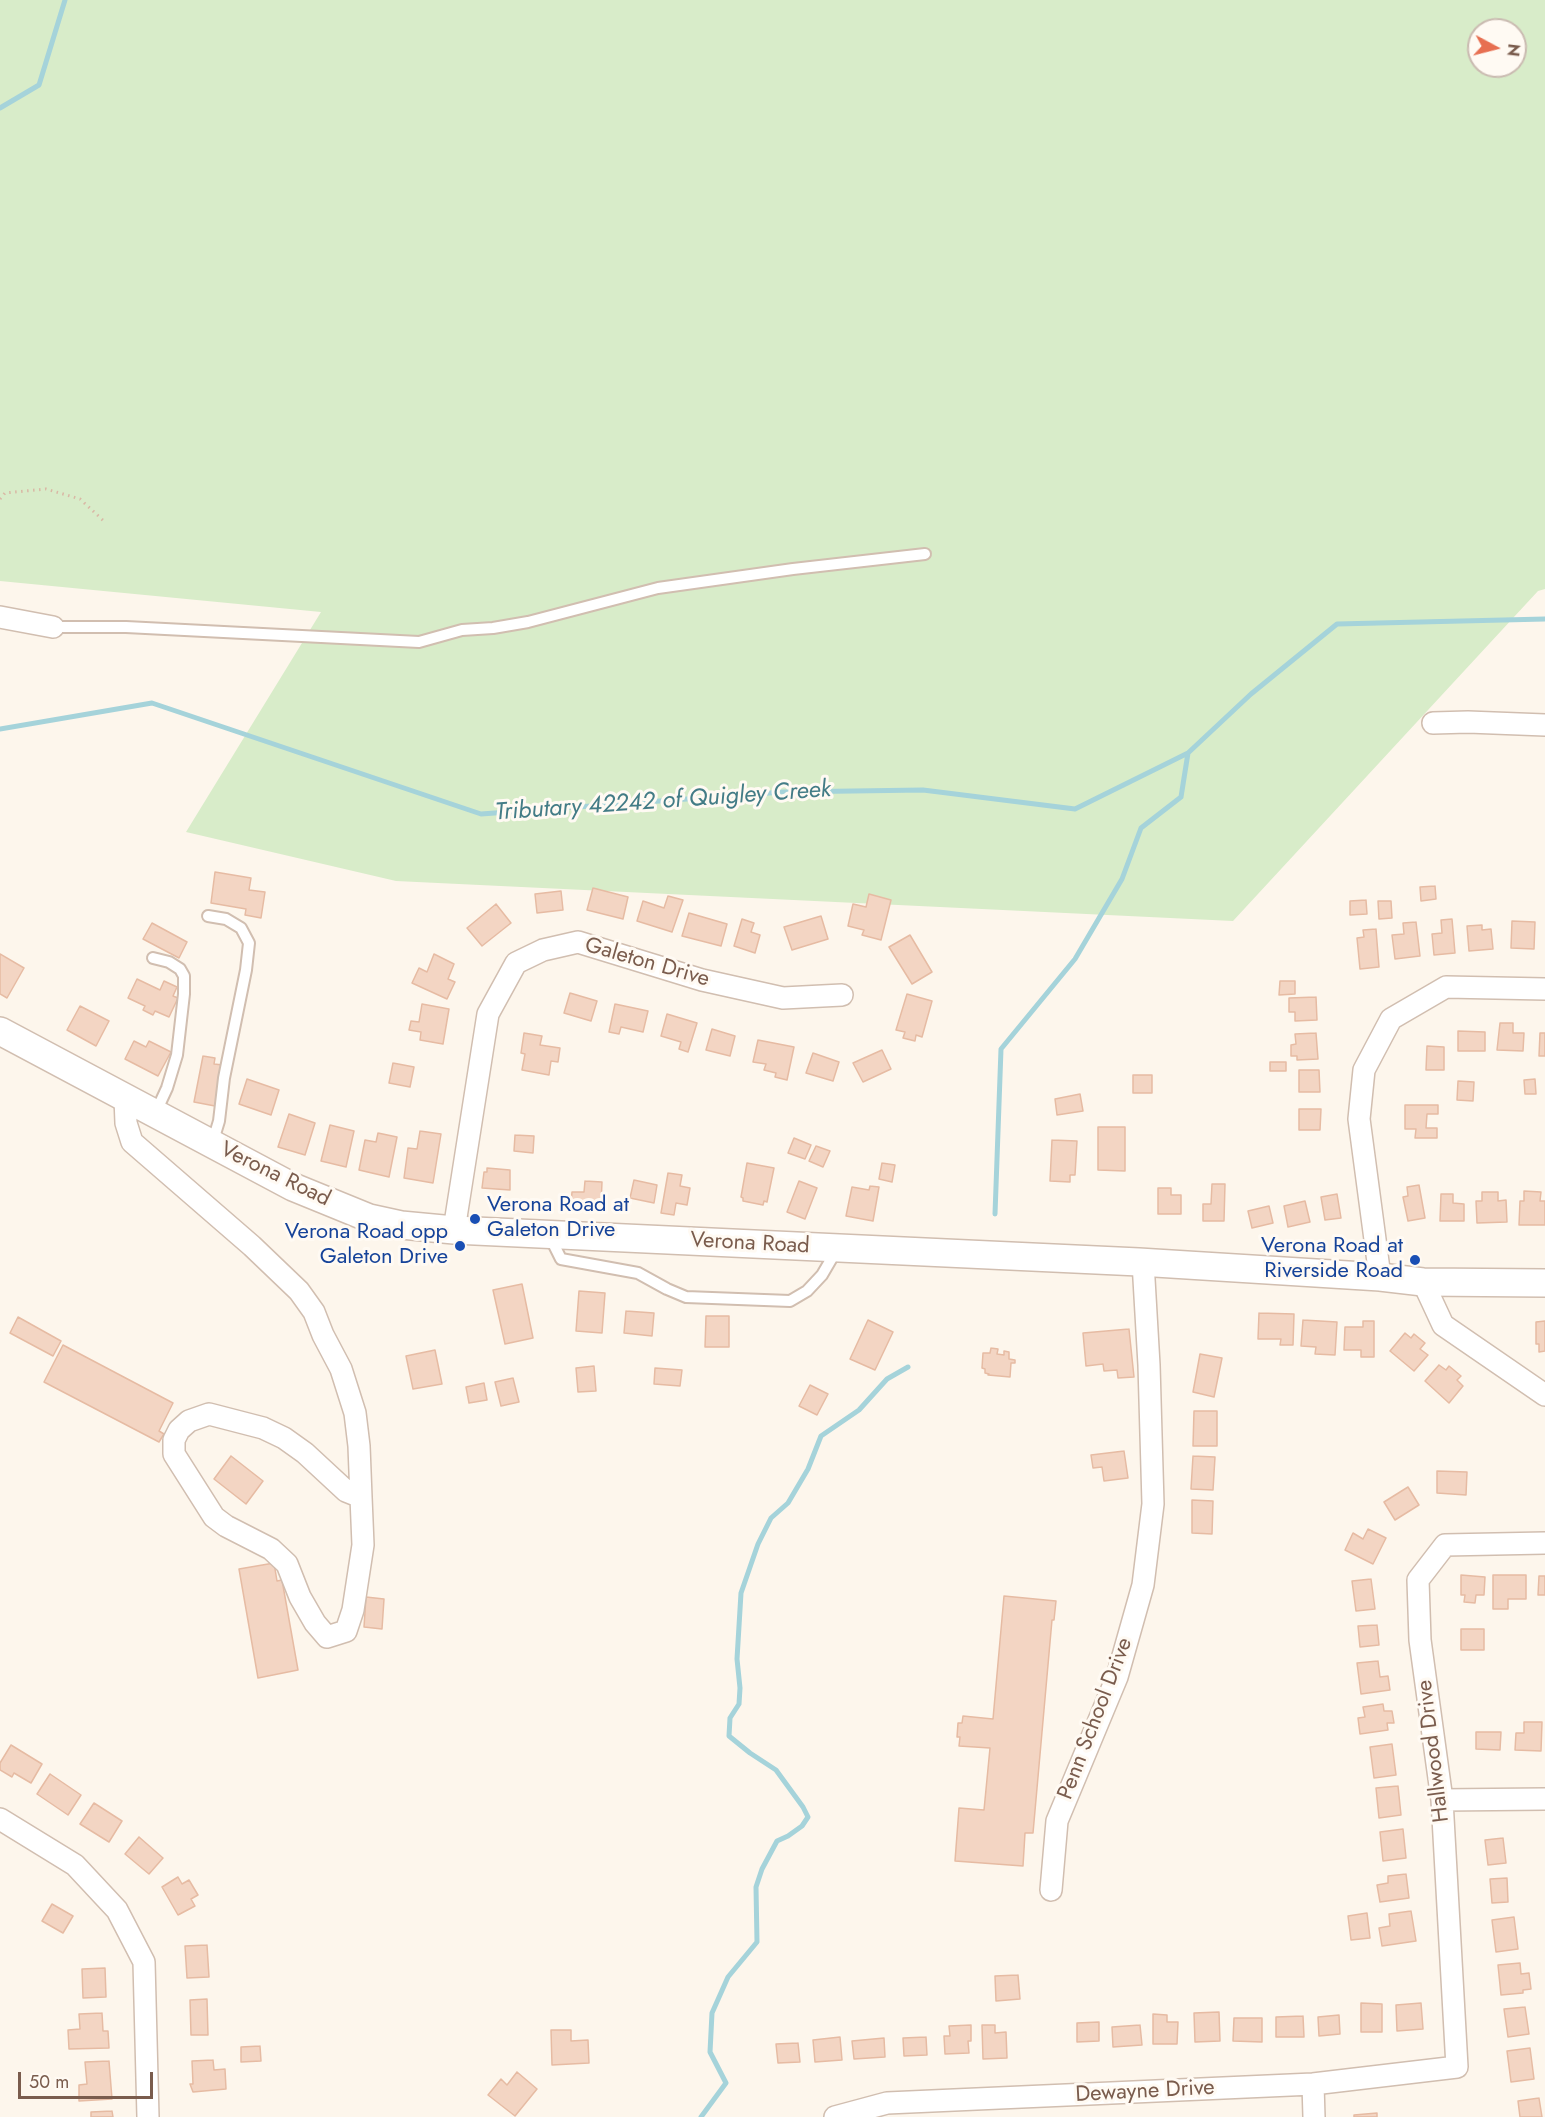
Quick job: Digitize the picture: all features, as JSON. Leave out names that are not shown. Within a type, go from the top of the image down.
[{"type":"street","points":[[0,617],[53,627]]},
{"type":"street","points":[[1434,723],[1545,725]]},
{"type":"street","name":"Galeton Drive","points":[[454,1230],[488,1014],[516,963],[543,950],[578,942],[702,980],[783,998],[842,995]]},
{"type":"street","points":[[1380,1277],[1359,1119],[1364,1070],[1391,1019],[1446,987],[1545,989]]},
{"type":"street","name":"Verona Road","points":[[0,1031],[293,1187],[369,1218],[401,1225],[549,1235],[1143,1262],[1380,1277],[1423,1282],[1545,1283]]},
{"type":"street","points":[[125,1098],[126,1123],[132,1142],[252,1246],[299,1291],[314,1312],[341,1369],[355,1413],[361,1497],[363,1545],[353,1610],[346,1632],[327,1636],[315,1623],[300,1597],[287,1564],[271,1549],[226,1526],[214,1517],[174,1454],[174,1440],[179,1430],[189,1421],[209,1414],[263,1428],[284,1438],[346,1491],[361,1497]]},
{"type":"street","name":"Penn School Drive","points":[[1051,1890],[1057,1821],[1117,1677],[1143,1585],[1153,1504],[1143,1262]]},
{"type":"street","points":[[1423,1282],[1443,1325],[1545,1395]]},
{"type":"street","name":"Hallwood Drive","points":[[1457,2067],[1442,1800],[1420,1640],[1418,1580],[1445,1545],[1545,1543]]},
{"type":"street","points":[[1442,1800],[1545,1799]]},
{"type":"street","points":[[0,1819],[75,1865],[117,1910],[144,1962],[148,2117]]},
{"type":"street","name":"Dewayne Drive","points":[[835,2117],[887,2103],[1007,2108],[1313,2084],[1457,2067]]},
{"type":"street","points":[[1313,2084],[1314,2117]]},
{"type":"lane","points":[[53,627],[126,627],[419,642],[462,630],[528,622],[658,588],[925,554]]},
{"type":"lane","points":[[208,916],[226,919],[241,928],[249,944],[246,970],[224,1078],[219,1121],[212,1144]]},
{"type":"lane","points":[[153,958],[169,962],[180,969],[184,976],[177,1055],[167,1088],[155,1114]]},
{"type":"lane","points":[[549,1235],[561,1259],[638,1273],[686,1297],[790,1301],[807,1291],[822,1275],[838,1248]]},
{"type":"path","points":[[0,499],[5,493],[46,489],[80,499],[106,523]]},
{"type":"green space","points":[[0,0],[1545,0],[1545,589],[1538,591],[1233,921],[396,881],[186,832],[321,612],[0,581]]},
{"type":"building","points":[[215,872],[251,878],[249,890],[265,892],[261,918],[245,915],[246,909],[211,903]]},
{"type":"building","points":[[1435,886],[1436,899],[1421,901],[1420,887]]},
{"type":"building","points":[[593,888],[628,897],[623,919],[587,910]]},
{"type":"building","points":[[561,891],[563,910],[537,913],[535,894]]},
{"type":"building","points":[[869,894],[891,900],[881,940],[862,935],[864,930],[848,926],[853,904],[866,907]]},
{"type":"building","points":[[668,896],[683,900],[672,932],[637,921],[643,901],[664,908]]},
{"type":"building","points":[[1366,900],[1367,914],[1350,915],[1350,901]]},
{"type":"building","points":[[1378,901],[1391,901],[1392,918],[1379,919]]},
{"type":"building","points":[[496,904],[511,923],[482,946],[467,928]]},
{"type":"building","points":[[689,913],[727,924],[721,946],[682,936]]},
{"type":"building","points":[[821,916],[828,939],[792,950],[784,927]]},
{"type":"building","points":[[742,919],[754,923],[751,932],[760,935],[755,953],[734,946]]},
{"type":"building","points":[[1452,919],[1455,953],[1434,955],[1432,934],[1442,933],[1441,920]]},
{"type":"building","points":[[1512,921],[1535,922],[1534,949],[1511,948]]},
{"type":"building","points":[[1416,922],[1420,956],[1395,959],[1392,935],[1404,934],[1403,923]]},
{"type":"building","points":[[152,923],[187,942],[179,958],[143,939]]},
{"type":"building","points":[[1482,925],[1482,930],[1491,929],[1493,949],[1469,951],[1467,926]]},
{"type":"building","points":[[1376,929],[1379,967],[1360,969],[1357,938],[1364,937],[1363,930]]},
{"type":"building","points":[[910,935],[932,972],[912,984],[889,947]]},
{"type":"building","points":[[0,954],[24,968],[7,998],[0,994]]},
{"type":"building","points":[[434,954],[454,964],[448,979],[455,982],[447,999],[412,983],[419,968],[427,972]]},
{"type":"building","points":[[137,979],[160,990],[164,981],[177,987],[173,996],[178,998],[169,1017],[155,1011],[153,1015],[143,1010],[145,1006],[128,998]]},
{"type":"building","points":[[1280,981],[1295,981],[1295,994],[1279,995]]},
{"type":"building","points":[[570,993],[597,1001],[591,1021],[564,1013]]},
{"type":"building","points":[[907,994],[932,1001],[922,1037],[916,1035],[915,1041],[903,1038],[905,1032],[896,1030]]},
{"type":"building","points":[[1316,997],[1317,1020],[1295,1021],[1295,1012],[1289,1012],[1289,998]]},
{"type":"building","points":[[422,1004],[449,1009],[443,1044],[420,1040],[421,1032],[409,1030],[411,1021],[419,1022]]},
{"type":"building","points":[[615,1004],[648,1011],[643,1032],[621,1027],[619,1034],[609,1032]]},
{"type":"building","points":[[80,1006],[109,1021],[96,1046],[67,1030]]},
{"type":"building","points":[[667,1014],[697,1023],[688,1052],[679,1049],[681,1042],[661,1036]]},
{"type":"building","points":[[1500,1023],[1513,1023],[1513,1033],[1524,1033],[1523,1051],[1497,1050]]},
{"type":"building","points":[[712,1029],[735,1036],[730,1056],[706,1050]]},
{"type":"building","points":[[1458,1031],[1485,1032],[1485,1051],[1458,1051]]},
{"type":"building","points":[[524,1033],[542,1036],[540,1045],[560,1048],[558,1062],[551,1061],[549,1075],[522,1070],[525,1054],[521,1053]]},
{"type":"building","points":[[1316,1033],[1318,1059],[1297,1060],[1297,1056],[1291,1056],[1291,1045],[1296,1044],[1295,1034]]},
{"type":"building","points":[[1540,1033],[1545,1033],[1545,1056],[1539,1056]]},
{"type":"building","points":[[758,1040],[794,1047],[787,1080],[775,1077],[776,1073],[764,1070],[766,1064],[753,1062]]},
{"type":"building","points":[[134,1041],[146,1047],[149,1041],[171,1052],[158,1076],[125,1059]]},
{"type":"building","points":[[1427,1046],[1444,1047],[1444,1070],[1426,1070]]},
{"type":"building","points":[[882,1050],[891,1069],[863,1082],[853,1063]]},
{"type":"building","points":[[813,1053],[839,1062],[833,1081],[806,1073]]},
{"type":"building","points":[[203,1056],[215,1058],[214,1064],[223,1065],[215,1106],[194,1102]]},
{"type":"building","points":[[1270,1062],[1286,1062],[1286,1071],[1270,1071]]},
{"type":"building","points":[[393,1063],[414,1067],[410,1087],[389,1083]]},
{"type":"building","points":[[1299,1070],[1319,1070],[1320,1092],[1299,1092]]},
{"type":"building","points":[[1133,1075],[1152,1075],[1152,1093],[1133,1093]]},
{"type":"building","points":[[247,1079],[279,1090],[271,1115],[239,1104]]},
{"type":"building","points":[[1535,1079],[1536,1094],[1525,1094],[1524,1080]]},
{"type":"building","points":[[1458,1081],[1474,1082],[1473,1101],[1457,1100]]},
{"type":"building","points":[[1080,1094],[1083,1111],[1057,1115],[1055,1099]]},
{"type":"building","points":[[1405,1105],[1438,1105],[1438,1114],[1427,1114],[1426,1128],[1437,1128],[1437,1138],[1415,1138],[1416,1129],[1405,1129]]},
{"type":"building","points":[[1299,1109],[1321,1109],[1320,1130],[1299,1130]]},
{"type":"building","points":[[289,1114],[315,1123],[305,1155],[278,1147]]},
{"type":"building","points":[[330,1125],[354,1131],[346,1167],[321,1161]]},
{"type":"building","points":[[1098,1127],[1125,1127],[1125,1171],[1098,1170]]},
{"type":"building","points":[[420,1131],[441,1134],[433,1183],[404,1178],[408,1148],[417,1149]]},
{"type":"building","points":[[378,1133],[397,1137],[389,1177],[359,1170],[365,1140],[376,1142]]},
{"type":"building","points":[[515,1135],[534,1136],[533,1153],[514,1151]]},
{"type":"building","points":[[794,1138],[811,1145],[805,1159],[788,1153]]},
{"type":"building","points":[[1052,1140],[1077,1141],[1075,1175],[1070,1175],[1070,1182],[1050,1181]]},
{"type":"building","points":[[816,1146],[830,1151],[823,1167],[809,1161]]},
{"type":"building","points":[[747,1163],[774,1168],[767,1202],[764,1201],[763,1205],[743,1201],[741,1197]]},
{"type":"building","points":[[882,1163],[895,1165],[892,1182],[879,1179]]},
{"type":"building","points":[[487,1168],[510,1170],[510,1190],[482,1188],[484,1172],[487,1172]]},
{"type":"building","points":[[668,1173],[682,1175],[680,1186],[690,1188],[687,1205],[676,1203],[674,1215],[661,1213]]},
{"type":"building","points":[[634,1180],[657,1185],[654,1203],[630,1198]]},
{"type":"building","points":[[585,1181],[602,1182],[601,1205],[571,1204],[572,1192],[584,1192]]},
{"type":"building","points":[[799,1181],[817,1188],[805,1219],[787,1212]]},
{"type":"building","points":[[1212,1184],[1225,1184],[1224,1221],[1203,1221],[1203,1204],[1211,1204]]},
{"type":"building","points":[[1419,1185],[1425,1218],[1408,1221],[1403,1197],[1408,1196],[1407,1187]]},
{"type":"building","points":[[870,1186],[879,1187],[873,1221],[846,1216],[852,1187],[869,1190]]},
{"type":"building","points":[[1158,1188],[1171,1188],[1171,1195],[1181,1195],[1181,1214],[1158,1214]]},
{"type":"building","points":[[1524,1191],[1541,1192],[1540,1201],[1545,1201],[1545,1225],[1519,1225],[1520,1201],[1524,1201]]},
{"type":"building","points":[[1482,1192],[1498,1192],[1498,1201],[1506,1200],[1507,1222],[1477,1223],[1476,1201],[1482,1201]]},
{"type":"building","points":[[1337,1194],[1341,1218],[1325,1220],[1321,1197]]},
{"type":"building","points":[[1441,1194],[1453,1194],[1453,1203],[1464,1204],[1464,1221],[1440,1221]]},
{"type":"building","points":[[1305,1201],[1310,1222],[1288,1227],[1284,1206]]},
{"type":"building","points":[[1269,1206],[1273,1223],[1252,1228],[1248,1211]]},
{"type":"building","points":[[522,1284],[533,1338],[505,1344],[493,1290]]},
{"type":"building","points":[[579,1291],[605,1293],[602,1333],[576,1331]]},
{"type":"building","points":[[626,1311],[654,1313],[652,1336],[624,1333]]},
{"type":"building","points":[[1259,1313],[1294,1314],[1293,1345],[1280,1345],[1281,1339],[1258,1339]]},
{"type":"building","points":[[706,1316],[729,1316],[729,1347],[705,1347]]},
{"type":"building","points":[[18,1317],[61,1341],[53,1356],[10,1333]]},
{"type":"building","points":[[868,1320],[893,1332],[875,1370],[850,1359]]},
{"type":"building","points":[[1303,1320],[1337,1322],[1335,1355],[1315,1354],[1316,1347],[1301,1346]]},
{"type":"building","points":[[1363,1321],[1374,1321],[1374,1357],[1361,1357],[1361,1350],[1344,1350],[1345,1327],[1363,1327]]},
{"type":"building","points":[[1545,1321],[1545,1351],[1539,1352],[1539,1344],[1536,1344],[1536,1322]]},
{"type":"building","points":[[1129,1329],[1134,1377],[1118,1378],[1117,1370],[1104,1371],[1103,1364],[1086,1366],[1083,1333]]},
{"type":"building","points":[[1405,1333],[1411,1338],[1414,1334],[1425,1343],[1420,1349],[1428,1355],[1414,1371],[1390,1351]]},
{"type":"building","points":[[63,1345],[173,1403],[159,1431],[164,1434],[159,1442],[44,1382]]},
{"type":"building","points":[[991,1348],[998,1349],[997,1354],[1004,1355],[1004,1351],[1009,1352],[1009,1359],[1015,1360],[1015,1363],[1011,1363],[1010,1377],[985,1373],[985,1369],[982,1368],[983,1353],[990,1353]]},
{"type":"building","points":[[435,1350],[442,1384],[413,1389],[406,1356]]},
{"type":"building","points":[[1200,1354],[1222,1358],[1214,1397],[1193,1392]]},
{"type":"building","points":[[1439,1365],[1446,1370],[1449,1366],[1461,1376],[1457,1380],[1463,1386],[1449,1403],[1425,1381]]},
{"type":"building","points":[[594,1366],[596,1391],[578,1392],[576,1368]]},
{"type":"building","points":[[655,1368],[682,1370],[680,1386],[654,1384]]},
{"type":"building","points":[[513,1378],[519,1402],[501,1406],[495,1382]]},
{"type":"building","points":[[484,1383],[487,1400],[469,1403],[466,1387]]},
{"type":"building","points":[[810,1385],[828,1394],[817,1415],[799,1406]]},
{"type":"building","points":[[1194,1411],[1217,1411],[1217,1446],[1193,1446]]},
{"type":"building","points":[[1124,1451],[1128,1478],[1104,1481],[1102,1467],[1093,1468],[1091,1455]]},
{"type":"building","points":[[231,1456],[263,1481],[246,1504],[214,1479]]},
{"type":"building","points":[[1193,1456],[1215,1457],[1213,1490],[1191,1489]]},
{"type":"building","points":[[1437,1471],[1467,1472],[1466,1495],[1437,1493]]},
{"type":"building","points":[[1408,1487],[1419,1505],[1395,1520],[1384,1502]]},
{"type":"building","points":[[1192,1500],[1213,1501],[1212,1534],[1192,1533]]},
{"type":"building","points":[[1368,1529],[1386,1538],[1373,1564],[1345,1550],[1353,1533],[1363,1539]]},
{"type":"building","points":[[274,1563],[277,1581],[282,1580],[298,1670],[258,1678],[239,1569]]},
{"type":"building","points":[[1461,1575],[1485,1577],[1484,1595],[1476,1595],[1475,1603],[1464,1602],[1465,1595],[1461,1595]]},
{"type":"building","points":[[1493,1575],[1526,1575],[1526,1599],[1508,1599],[1508,1609],[1493,1609]]},
{"type":"building","points":[[1539,1576],[1545,1576],[1545,1595],[1538,1595]]},
{"type":"building","points":[[1371,1579],[1375,1609],[1356,1611],[1352,1581]]},
{"type":"building","points":[[1004,1596],[1056,1601],[1054,1620],[1052,1620],[1033,1833],[1025,1833],[1023,1866],[955,1861],[959,1808],[984,1810],[990,1748],[959,1746],[958,1723],[962,1723],[963,1716],[993,1719]]},
{"type":"building","points":[[366,1597],[384,1599],[382,1629],[364,1627]]},
{"type":"building","points":[[1377,1625],[1379,1645],[1360,1647],[1358,1626]]},
{"type":"building","points":[[1461,1629],[1484,1629],[1484,1650],[1461,1650]]},
{"type":"building","points":[[1378,1661],[1380,1677],[1388,1676],[1390,1690],[1361,1694],[1357,1663]]},
{"type":"building","points":[[1383,1704],[1384,1711],[1392,1711],[1394,1723],[1387,1723],[1388,1730],[1360,1734],[1358,1718],[1365,1717],[1363,1707]]},
{"type":"building","points":[[1524,1722],[1542,1722],[1541,1751],[1515,1750],[1516,1733],[1524,1733]]},
{"type":"building","points":[[1476,1732],[1501,1732],[1500,1750],[1476,1749]]},
{"type":"building","points":[[1392,1744],[1396,1775],[1374,1778],[1370,1747]]},
{"type":"building","points":[[11,1745],[42,1764],[31,1783],[14,1773],[12,1777],[0,1770],[0,1763]]},
{"type":"building","points":[[50,1774],[81,1795],[68,1815],[37,1794]]},
{"type":"building","points":[[1398,1786],[1401,1815],[1379,1818],[1376,1788]]},
{"type":"building","points":[[94,1803],[122,1821],[109,1842],[80,1824]]},
{"type":"building","points":[[1403,1829],[1406,1858],[1383,1861],[1380,1832]]},
{"type":"building","points":[[139,1837],[163,1858],[149,1874],[125,1854]]},
{"type":"building","points":[[1503,1838],[1506,1863],[1488,1865],[1485,1840]]},
{"type":"building","points":[[1406,1874],[1409,1898],[1380,1902],[1377,1885],[1388,1883],[1388,1876]]},
{"type":"building","points":[[178,1877],[182,1884],[189,1880],[198,1895],[191,1899],[195,1906],[178,1915],[162,1887]]},
{"type":"building","points":[[1507,1878],[1508,1902],[1492,1903],[1490,1879]]},
{"type":"building","points":[[52,1904],[73,1916],[63,1933],[42,1921]]},
{"type":"building","points":[[1411,1911],[1416,1941],[1382,1946],[1379,1928],[1390,1926],[1389,1914]]},
{"type":"building","points":[[1367,1913],[1370,1938],[1351,1940],[1348,1916]]},
{"type":"building","points":[[1514,1917],[1518,1949],[1496,1952],[1492,1920]]},
{"type":"building","points":[[207,1945],[209,1977],[187,1978],[185,1946]]},
{"type":"building","points":[[1520,1963],[1521,1974],[1529,1973],[1531,1989],[1523,1990],[1523,1993],[1501,1995],[1498,1965]]},
{"type":"building","points":[[105,1968],[106,1997],[83,1998],[82,1969]]},
{"type":"building","points":[[1018,1975],[1020,1999],[996,2001],[995,1976]]},
{"type":"building","points":[[207,1999],[208,2035],[191,2035],[190,2000]]},
{"type":"building","points":[[1361,2003],[1382,2004],[1382,2032],[1361,2032]]},
{"type":"building","points":[[1421,2003],[1423,2029],[1397,2031],[1396,2005]]},
{"type":"building","points":[[1525,2007],[1529,2034],[1508,2037],[1504,2009]]},
{"type":"building","points":[[1219,2012],[1220,2041],[1195,2042],[1194,2013]]},
{"type":"building","points":[[102,2013],[103,2031],[108,2031],[109,2048],[69,2049],[68,2030],[80,2029],[79,2014]]},
{"type":"building","points":[[1153,2014],[1167,2015],[1167,2022],[1178,2022],[1177,2044],[1153,2044]]},
{"type":"building","points":[[1339,2015],[1340,2034],[1319,2036],[1318,2017]]},
{"type":"building","points":[[1303,2016],[1304,2037],[1276,2037],[1276,2017]]},
{"type":"building","points":[[1234,2018],[1262,2018],[1262,2042],[1233,2041]]},
{"type":"building","points":[[1099,2022],[1099,2041],[1077,2042],[1077,2023]]},
{"type":"building","points":[[971,2025],[971,2041],[968,2041],[969,2053],[945,2054],[944,2036],[950,2036],[949,2026]]},
{"type":"building","points":[[982,2025],[995,2025],[995,2033],[1006,2032],[1007,2058],[983,2059]]},
{"type":"building","points":[[1140,2025],[1142,2045],[1113,2047],[1112,2027]]},
{"type":"building","points":[[551,2030],[571,2030],[571,2041],[588,2040],[589,2063],[552,2065]]},
{"type":"building","points":[[840,2037],[842,2060],[815,2062],[813,2040]]},
{"type":"building","points":[[926,2037],[927,2055],[904,2056],[903,2038]]},
{"type":"building","points":[[884,2038],[885,2057],[854,2059],[852,2041]]},
{"type":"building","points":[[798,2043],[800,2062],[778,2063],[776,2044]]},
{"type":"building","points":[[260,2046],[261,2061],[241,2062],[241,2047]]},
{"type":"building","points":[[1530,2048],[1534,2079],[1511,2082],[1507,2051]]},
{"type":"building","points":[[213,2060],[214,2070],[225,2069],[226,2089],[193,2092],[190,2084],[193,2084],[192,2061]]},
{"type":"building","points":[[109,2061],[112,2099],[79,2101],[79,2085],[87,2084],[85,2062]]},
{"type":"building","points":[[517,2072],[537,2089],[515,2116],[488,2095],[501,2079],[507,2085]]},
{"type":"building","points":[[1539,2098],[1542,2117],[1520,2117],[1518,2101]]},
{"type":"building","points":[[112,2111],[113,2117],[91,2117],[91,2112]]},
{"type":"building","points":[[1377,2113],[1377,2117],[1354,2117],[1354,2115]]},
{"type":"waterway","points":[[0,108],[39,85],[65,0]]},
{"type":"waterway","name":"Tributary 42242 of Quigley Creek","points":[[0,729],[152,703],[481,814],[783,792],[923,790],[1075,809],[1188,753],[1251,694],[1337,624],[1545,619]]},
{"type":"waterway","points":[[995,1214],[1001,1049],[1075,959],[1122,879],[1141,828],[1181,797],[1188,753]]},
{"type":"waterway","points":[[701,2117],[726,2083],[710,2052],[712,2013],[728,1977],[757,1942],[756,1887],[762,1869],[777,1841],[802,1826],[808,1817],[776,1770],[729,1736],[730,1718],[739,1704],[737,1659],[741,1593],[758,1544],[771,1518],[788,1503],[808,1469],[821,1436],[859,1410],[887,1379],[908,1367]]},
{"type":"place","name":"Verona Road at Galeton Drive","points":[[475,1219]]},
{"type":"place","name":"Verona Road opp Galeton Drive","points":[[460,1246]]},
{"type":"place","name":"Verona Road at Riverside Road","points":[[1415,1260]]}]
